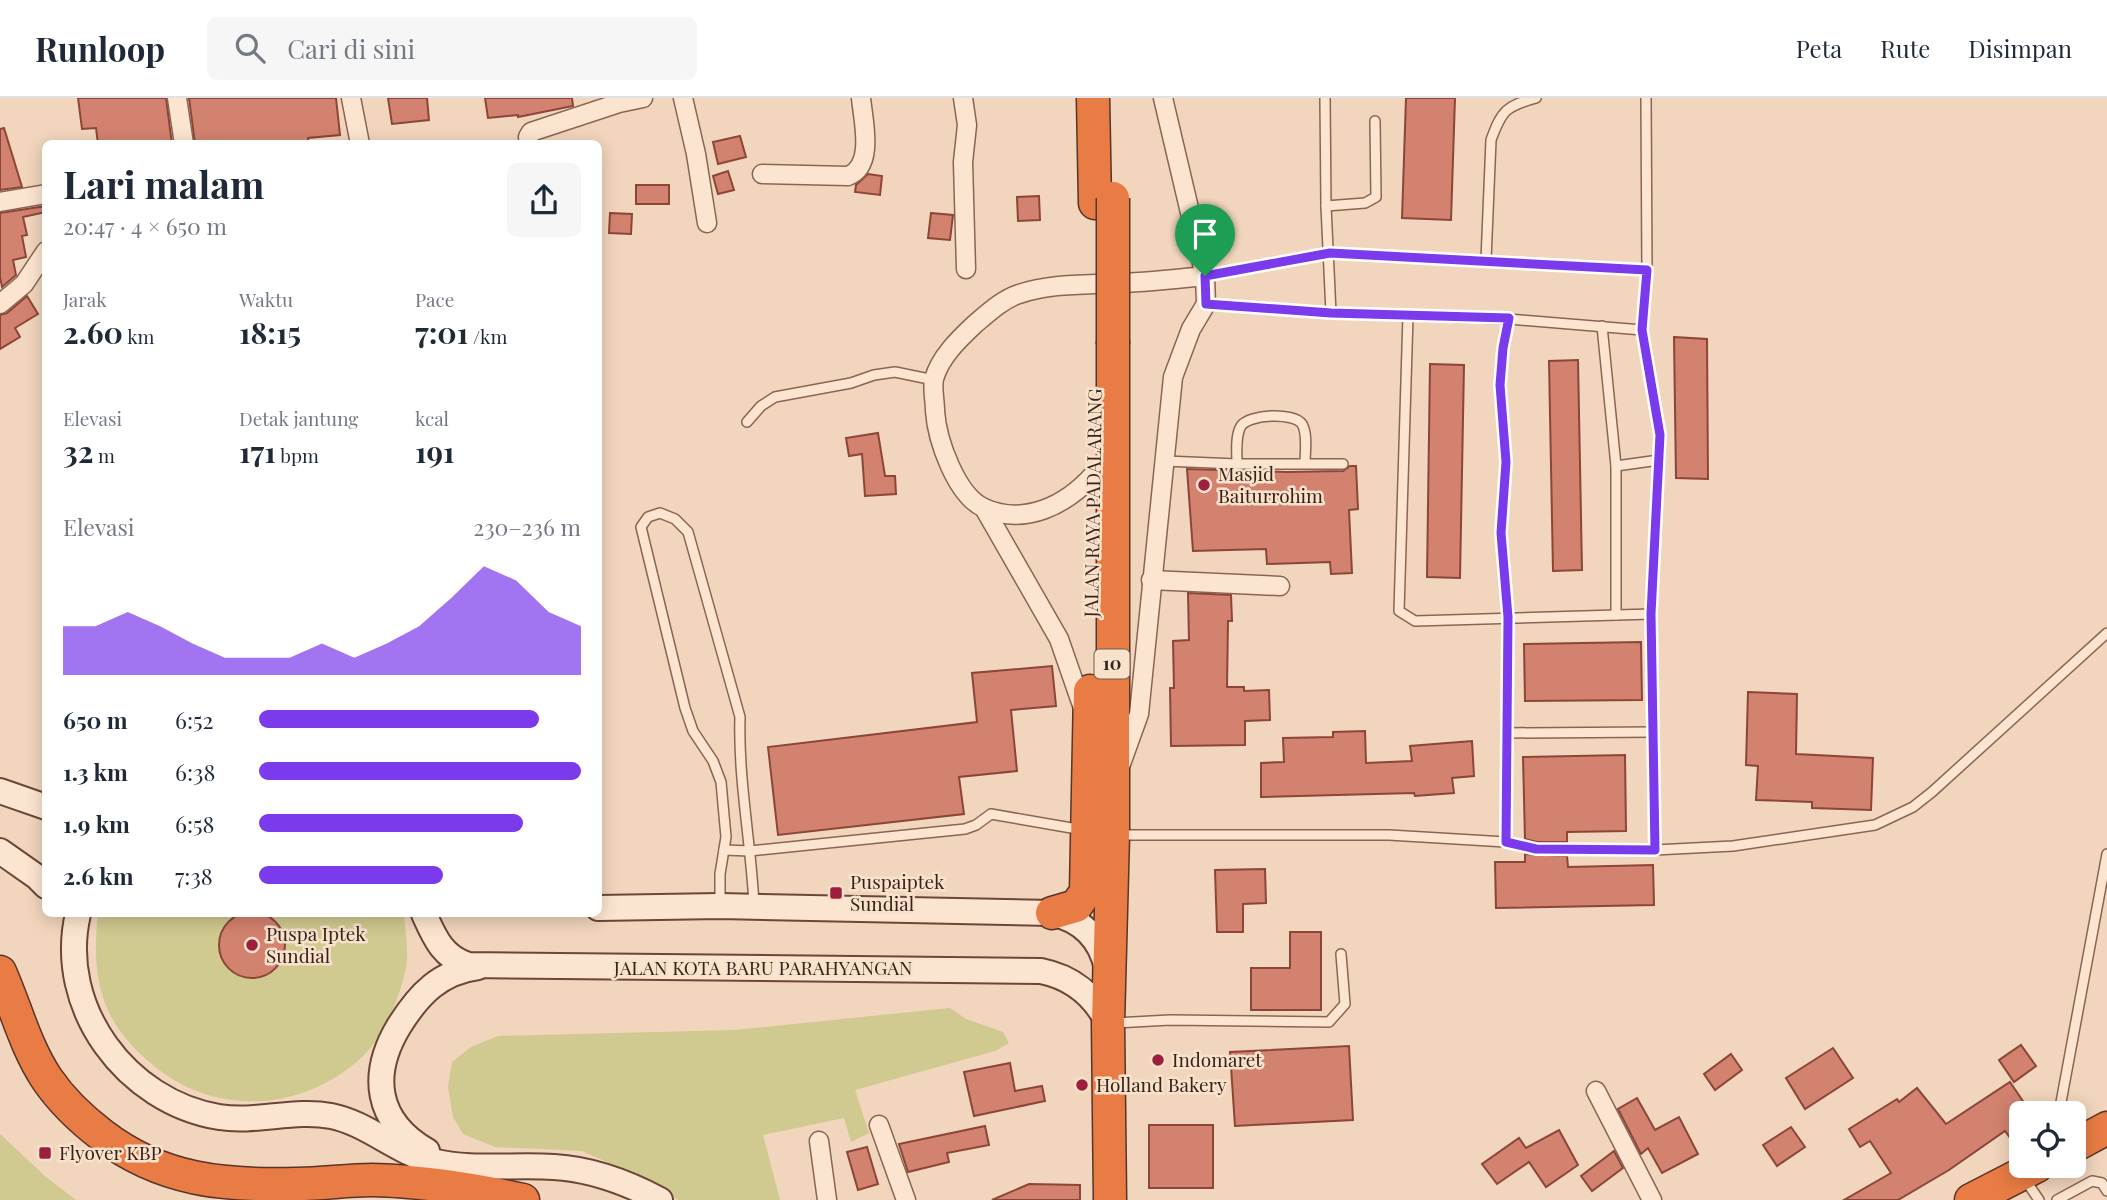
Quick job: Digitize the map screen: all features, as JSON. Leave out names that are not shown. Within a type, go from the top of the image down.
[{"type":"highway","name":"JALAN RAYA PADALARANG","points":[[1093,98],[1104,200]]},
{"type":"highway","name":"JALAN RAYA PADALARANG","points":[[1052,913],[1076,906],[1084,897],[1111,790],[1104,200],[1112,98]]},
{"type":"highway","name":"JALAN RAYA PADALARANG","points":[[1104,342],[1093,475],[1090,728],[1101,833],[1108,983],[1110,1200]]},
{"type":"highway","points":[[0,972],[28,1047],[48,1080],[89,1125],[119,1148],[147,1164],[205,1181],[297,1184],[371,1180],[460,1186],[523,1200]]},
{"type":"highway","points":[[0,1020],[29,1084],[51,1113],[79,1142],[144,1182],[178,1195],[201,1200]]},
{"type":"highway","points":[[2086,1139],[2107,1128]]},
{"type":"highway","points":[[1971,1200],[2014,1178]]},
{"type":"main road","points":[[0,791],[42,806]]},
{"type":"main road","points":[[0,851],[42,876]]},
{"type":"main road","points":[[602,908],[720,906],[1052,913]]},
{"type":"main road","name":"JALAN RAYA PADALARANG","points":[[1052,913],[1075,920],[1091,933],[1102,952],[1108,983]]},
{"type":"main road","points":[[75,917],[77,971],[90,1018],[115,1059],[131,1075],[164,1098],[204,1114],[243,1119],[318,1115],[339,1118],[405,1152],[423,1158],[449,1164],[582,1170],[629,1185],[660,1200]]},
{"type":"main road","name":"JALAN KOTA BARU PARAHYANGAN","points":[[425,917],[437,943],[448,955],[464,964],[486,966],[1041,971],[1062,978],[1084,991],[1097,1004],[1108,1023]]},
{"type":"main road","points":[[486,966],[461,970],[446,976],[420,995],[395,1032],[381,1070],[380,1085],[387,1111],[398,1127],[414,1142],[432,1154],[451,1161],[490,1166]]},
{"type":"street","points":[[177,98],[183,140]]},
{"type":"street","points":[[351,98],[359,140]]},
{"type":"street","points":[[528,140],[531,132],[619,103],[643,98]]},
{"type":"street","points":[[683,98],[707,223]]},
{"type":"street","points":[[762,174],[848,176],[856,172],[861,167],[864,149],[860,98]]},
{"type":"street","points":[[964,98],[967,125],[964,162],[965,269]]},
{"type":"street","points":[[1111,790],[1139,714],[1173,377],[1191,329],[1206,304],[1205,276],[1163,98]]},
{"type":"street","points":[[0,202],[42,195]]},
{"type":"street","points":[[0,301],[24,284],[42,257]]},
{"type":"street","points":[[1090,728],[1059,639],[984,508],[962,487],[940,442],[934,380],[957,342],[984,317],[1017,294],[1071,285],[1205,276]]},
{"type":"street","points":[[984,508],[1019,515],[1048,509],[1080,490],[1093,475]]},
{"type":"street","points":[[1151,580],[1280,586]]},
{"type":"street","points":[[1596,1091],[1652,1200]]},
{"type":"street","points":[[879,1125],[906,1200]]},
{"type":"street","points":[[819,1141],[827,1200]]},
{"type":"lane","points":[[1325,98],[1331,313]]},
{"type":"lane","points":[[1486,260],[1491,140],[1497,123],[1510,107],[1536,98]]},
{"type":"lane","points":[[1646,98],[1647,270],[1642,330],[1660,435],[1651,614],[1655,850]]},
{"type":"lane","points":[[1326,206],[1366,203],[1376,197],[1375,121]]},
{"type":"lane","points":[[1205,276],[1330,253],[1647,270]]},
{"type":"lane","points":[[1206,304],[1331,313],[1509,318],[1642,330]]},
{"type":"lane","points":[[1408,316],[1399,611],[1415,621],[1651,614]]},
{"type":"lane","points":[[1506,842],[1508,617],[1501,533],[1506,462],[1500,385],[1509,318]]},
{"type":"lane","points":[[1602,326],[1616,466],[1616,615]]},
{"type":"lane","points":[[747,422],[761,405],[775,397],[895,372],[934,380]]},
{"type":"lane","points":[[1237,464],[1238,434],[1247,421],[1254,418],[1290,416],[1300,421],[1304,430],[1305,463]]},
{"type":"lane","points":[[1616,466],[1659,460]]},
{"type":"lane","points":[[1165,461],[1343,464]]},
{"type":"lane","points":[[720,906],[720,874],[726,828],[722,782],[713,761],[693,731],[685,708],[641,527],[648,517],[660,513],[676,519],[688,532],[740,717],[739,743],[754,907]]},
{"type":"lane","points":[[724,850],[750,851],[965,829],[991,814],[1101,833],[1389,835],[1506,842],[1536,849],[1655,850],[1733,846],[1857,829],[1891,819],[1913,807],[2107,633]]},
{"type":"lane","points":[[1507,733],[1654,732]]},
{"type":"lane","points":[[2061,1101],[2107,854]]},
{"type":"lane","points":[[1108,1023],[1170,1020],[1329,1022],[1345,1004],[1341,954]]},
{"type":"lane","points":[[2032,1178],[2039,1200]]},
{"type":"lane","points":[[2057,1200],[2092,1181],[2102,1182],[2107,1191]]},
{"type":"shaded area","points":[[98,917],[404,917],[407,947],[406,967],[396,1003],[378,1038],[362,1057],[339,1075],[313,1089],[259,1101],[231,1100],[177,1082],[131,1045],[105,1003],[97,970]]},
{"type":"shaded area","points":[[950,1008],[966,1019],[1003,1032],[1009,1043],[995,1051],[855,1090],[869,1133],[851,1142],[844,1118],[763,1135],[780,1200],[678,1200],[654,1183],[582,1151],[495,1147],[463,1134],[453,1117],[448,1087],[452,1062],[471,1047],[498,1036],[734,1030]]},
{"type":"shaded area","points":[[0,1134],[46,1177],[76,1200],[0,1200]]},
{"type":"building","points":[[78,98],[166,98],[171,140],[98,140],[96,128],[82,129]]},
{"type":"building","points":[[189,98],[336,98],[340,135],[308,140],[194,140]]},
{"type":"building","points":[[388,98],[427,98],[429,120],[392,124]]},
{"type":"building","points":[[485,98],[572,98],[573,106],[518,117],[488,118]]},
{"type":"building","points":[[1406,98],[1455,98],[1451,220],[1402,218]]},
{"type":"building","points":[[4,128],[22,187],[0,190],[0,129]]},
{"type":"building","points":[[740,136],[746,157],[718,164],[713,142]]},
{"type":"building","points":[[728,171],[734,190],[718,194],[713,176]]},
{"type":"building","points":[[868,174],[882,176],[880,195],[855,192],[856,185]]},
{"type":"building","points":[[636,185],[669,185],[669,204],[636,204]]},
{"type":"building","points":[[1039,196],[1040,220],[1018,221],[1017,197]]},
{"type":"building","points":[[42,207],[42,213],[23,217],[27,235],[22,236],[26,257],[13,260],[16,275],[2,287],[0,277],[0,213]]},
{"type":"building","points":[[610,213],[632,214],[631,234],[609,233]]},
{"type":"building","points":[[931,213],[953,215],[950,240],[928,238]]},
{"type":"building","points":[[27,296],[38,314],[15,328],[20,337],[0,349],[0,315],[7,313]]},
{"type":"building","points":[[1674,337],[1707,339],[1708,479],[1676,478]]},
{"type":"building","points":[[1578,360],[1582,570],[1553,571],[1549,361]]},
{"type":"building","points":[[1430,364],[1464,365],[1460,578],[1427,577]]},
{"type":"building","points":[[878,433],[885,476],[895,476],[896,494],[865,496],[862,454],[849,456],[846,438]]},
{"type":"building","points":[[1350,466],[1356,466],[1358,509],[1349,510],[1352,573],[1331,574],[1330,562],[1267,564],[1266,549],[1193,551],[1187,469],[1343,471]]},
{"type":"building","points":[[1188,593],[1231,595],[1232,621],[1228,621],[1227,687],[1244,687],[1244,691],[1269,690],[1270,720],[1245,721],[1245,745],[1171,746],[1170,688],[1174,688],[1173,641],[1189,640]]},
{"type":"building","points":[[1641,642],[1642,700],[1525,701],[1524,644]]},
{"type":"building","points":[[1052,666],[1056,706],[1011,710],[1017,771],[959,777],[964,814],[778,835],[768,747],[977,722],[972,673]]},
{"type":"building","points":[[1748,692],[1797,694],[1796,754],[1873,758],[1871,810],[1812,808],[1812,802],[1756,800],[1758,766],[1746,765]]},
{"type":"building","points":[[1365,731],[1366,763],[1412,761],[1410,746],[1472,741],[1474,776],[1452,778],[1454,793],[1415,796],[1414,793],[1261,797],[1261,763],[1284,762],[1283,738],[1333,737],[1333,732]]},
{"type":"building","points":[[1625,755],[1626,831],[1567,832],[1567,842],[1537,842],[1525,839],[1523,757]]},
{"type":"building","points":[[1525,854],[1567,856],[1568,867],[1653,865],[1654,905],[1496,908],[1495,862],[1525,862]]},
{"type":"building","points":[[1265,869],[1266,903],[1243,904],[1243,932],[1217,932],[1215,870]]},
{"type":"building","name":"Puspa Iptek Sundial","points":[[236,917],[268,917],[279,927],[284,939],[282,958],[275,968],[265,975],[252,978],[239,975],[229,968],[222,958],[219,945],[222,932]]},
{"type":"building","points":[[1290,932],[1321,932],[1321,1010],[1251,1010],[1251,968],[1290,968]]},
{"type":"building","points":[[2021,1045],[2036,1066],[2014,1082],[1999,1060]]},
{"type":"building","points":[[1349,1046],[1353,1120],[1235,1126],[1230,1052]]},
{"type":"building","points":[[1833,1048],[1853,1078],[1805,1109],[1786,1078]]},
{"type":"building","points":[[1731,1054],[1742,1070],[1715,1090],[1704,1074]]},
{"type":"building","points":[[1010,1063],[1015,1091],[1042,1086],[1045,1101],[974,1116],[964,1072]]},
{"type":"building","points":[[2010,1082],[2023,1101],[2009,1101],[2009,1136],[2005,1131],[1949,1170],[1898,1200],[1844,1200],[1891,1173],[1870,1141],[1860,1147],[1849,1129],[1897,1099],[1899,1102],[1917,1088],[1946,1124]]},
{"type":"building","points":[[1637,1098],[1655,1130],[1679,1117],[1698,1154],[1662,1173],[1648,1148],[1641,1154],[1618,1109]]},
{"type":"building","points":[[1149,1125],[1213,1125],[1213,1188],[1149,1188]]},
{"type":"building","points":[[985,1126],[989,1145],[947,1153],[949,1162],[908,1172],[899,1144]]},
{"type":"building","points":[[1791,1127],[1805,1147],[1777,1166],[1763,1145]]},
{"type":"building","points":[[1559,1130],[1578,1165],[1546,1187],[1529,1162],[1497,1184],[1482,1164],[1519,1138],[1526,1148]]},
{"type":"building","points":[[867,1147],[878,1184],[858,1190],[847,1152]]},
{"type":"building","points":[[1614,1151],[1623,1168],[1592,1191],[1581,1176]]},
{"type":"building","points":[[1029,1184],[1080,1185],[1080,1200],[992,1200]]},
{"type":"place","name":"Masjid Baiturrohim","points":[[1204,485]]},
{"type":"place","name":"Puspaiptek Sundial","points":[[836,893]]},
{"type":"place","name":"Puspa Iptek Sundial","points":[[252,945]]},
{"type":"place","name":"Indomaret","points":[[1158,1060]]},
{"type":"place","name":"Holland Bakery","points":[[1082,1085]]},
{"type":"place","name":"Flyover KBP","points":[[45,1153]]},
{"type":"route","points":[[1330,253],[1647,270],[1642,330],[1660,435],[1651,614],[1655,850],[1536,849],[1506,842],[1508,617],[1501,533],[1506,462],[1500,385],[1509,318],[1331,313],[1206,304],[1205,276],[1330,253]]}]
